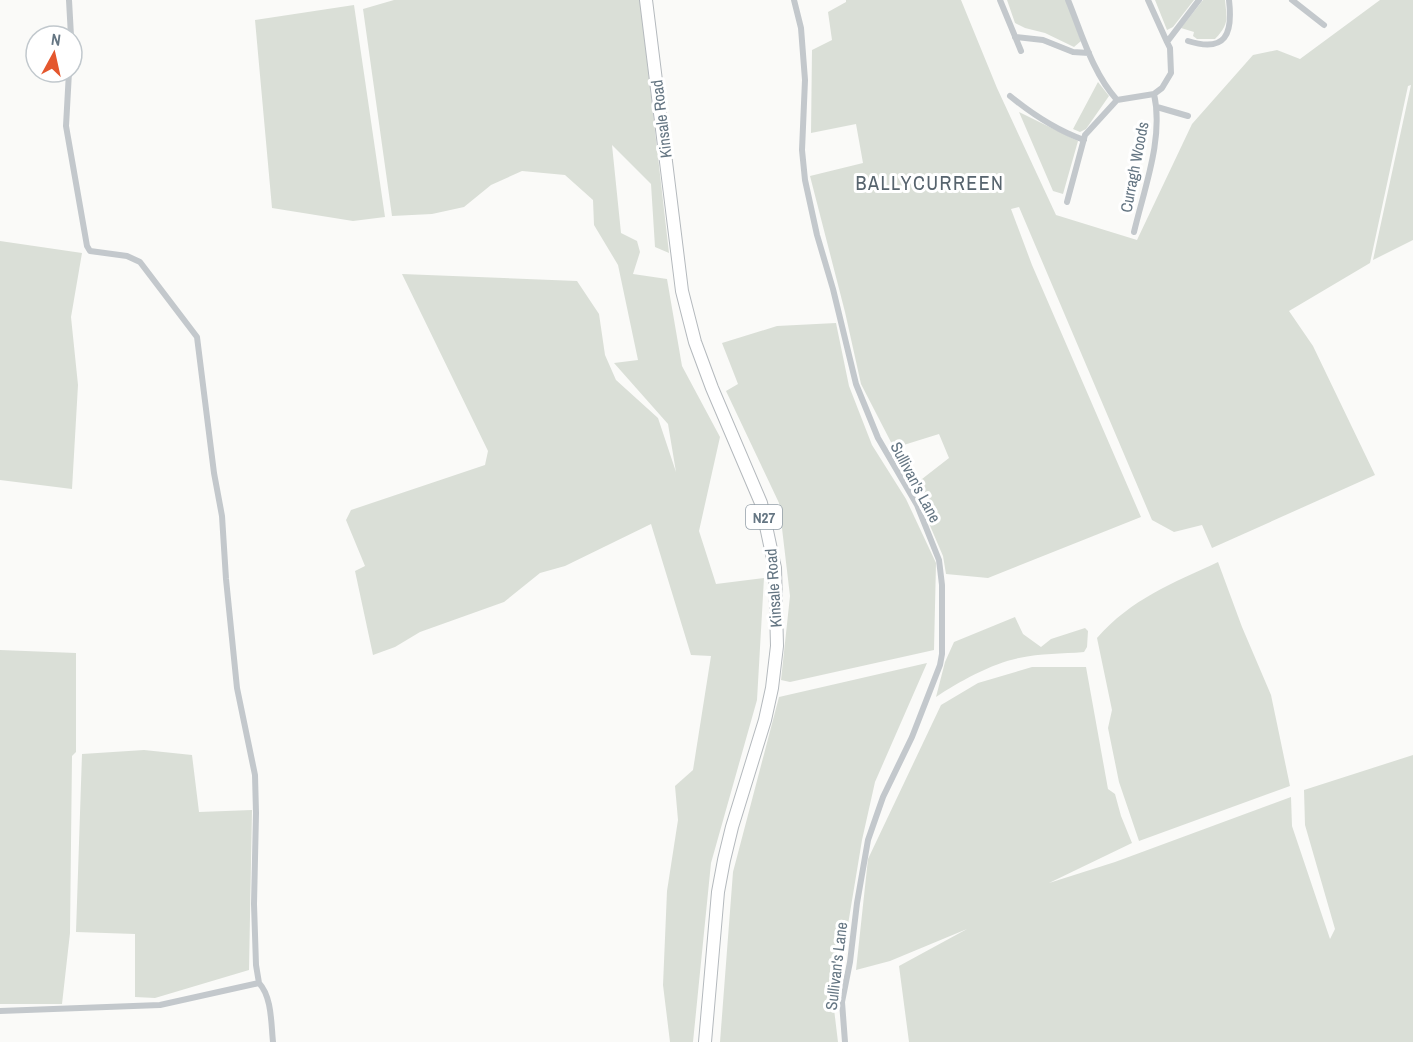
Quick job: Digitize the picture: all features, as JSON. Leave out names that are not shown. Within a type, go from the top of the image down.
[{"type":"highway","name":"Kinsale Road","points":[[646,0],[682,291],[695,342],[712,388],[761,503],[775,568],[777,646],[772,688],[765,720],[732,826],[724,860],[718,892],[705,1042]]},
{"type":"street","points":[[69,0],[70,24]]},
{"type":"street","name":"Sullivan's Lane","points":[[794,0],[801,28],[805,80],[802,150],[805,180],[817,235],[833,289],[856,384],[878,438],[917,505],[939,560],[942,585],[940,665],[912,738],[883,796],[863,862],[850,962],[842,1002],[845,1042]]},
{"type":"street","points":[[1000,0],[1020,51]]},
{"type":"street","points":[[1067,202],[1084,140],[1095,122],[1117,100],[1107,89],[1089,53],[1068,0]]},
{"type":"street","points":[[1148,0],[1170,48],[1171,73],[1162,88],[1154,94]]},
{"type":"street","points":[[1167,42],[1199,0]]},
{"type":"street","points":[[1188,41],[1202,46],[1212,46],[1224,38],[1231,26],[1229,0]]},
{"type":"street","points":[[1292,0],[1324,25]]},
{"type":"street","points":[[1015,38],[1043,40],[1073,52],[1089,53]]},
{"type":"street","points":[[68,84],[66,126],[87,246],[90,251],[127,256],[140,262],[197,337],[214,473],[222,516],[237,688],[255,775],[256,965],[259,983],[267,996],[273,1042]]},
{"type":"street","name":"Curragh Woods","points":[[1117,100],[1154,94],[1157,107],[1158,131],[1134,232]]},
{"type":"street","points":[[1010,96],[1028,111],[1069,135],[1084,140]]},
{"type":"street","name":"Curragh Woods","points":[[1157,107],[1188,116]]},
{"type":"street","points":[[0,1011],[160,1005],[259,983]]},
{"type":"shaded area","points":[[394,0],[640,0],[669,253],[655,247],[651,184],[612,145],[621,233],[637,241],[640,252],[633,274],[667,279],[682,366],[720,437],[699,531],[716,584],[764,578],[757,700],[711,863],[693,1042],[670,1042],[663,985],[667,891],[678,820],[675,786],[693,770],[711,656],[691,655],[651,524],[565,566],[540,573],[504,602],[420,632],[395,647],[373,655],[355,571],[365,566],[346,520],[351,510],[485,465],[488,451],[402,274],[577,281],[599,314],[605,355],[616,380],[658,418],[676,472],[668,424],[614,363],[638,360],[618,265],[594,225],[593,200],[565,175],[522,171],[491,185],[464,207],[432,214],[392,216],[363,9]]},
{"type":"shaded area","points":[[846,0],[961,0],[997,88],[1056,215],[1137,240],[1192,124],[1253,55],[1277,50],[1300,59],[1380,0],[1413,0],[1413,240],[1373,260],[1411,85],[1408,86],[1370,263],[1289,311],[1313,346],[1375,475],[1212,548],[1202,525],[1174,532],[1152,520],[1019,207],[1011,209],[1032,265],[1141,517],[988,578],[946,574],[943,556],[913,486],[949,458],[939,434],[894,448],[861,384],[810,176],[863,163],[856,124],[811,133],[812,50],[832,40],[828,12]]},
{"type":"shaded area","points":[[1007,0],[1066,0],[1081,41],[1074,47],[1045,33],[1015,23]]},
{"type":"shaded area","points":[[1155,0],[1194,0],[1173,27],[1167,30]]},
{"type":"shaded area","points":[[1203,0],[1225,0],[1226,21],[1215,39],[1197,39],[1193,36],[1194,32],[1181,28]]},
{"type":"shaded area","points":[[354,5],[385,217],[353,221],[272,208],[255,20]]},
{"type":"shaded area","points":[[1098,82],[1109,96],[1086,129],[1080,132],[1073,129]]},
{"type":"shaded area","points":[[1019,112],[1078,141],[1063,194],[1053,191]]},
{"type":"shaded area","points":[[0,241],[82,253],[71,317],[78,385],[72,489],[0,480]]},
{"type":"shaded area","points":[[836,323],[849,386],[872,445],[906,499],[936,563],[934,650],[790,682],[781,680],[790,596],[779,503],[726,391],[738,384],[722,343],[777,326]]},
{"type":"shaded area","points":[[1218,562],[1271,695],[1290,786],[1139,841],[1119,782],[1108,728],[1112,710],[1097,638],[1110,624],[1138,602]]},
{"type":"shaded area","points":[[1015,617],[1023,634],[1041,647],[1051,639],[1085,628],[1088,631],[1087,647],[1084,652],[1035,655],[1009,660],[976,674],[936,697],[945,662],[954,642]]},
{"type":"shaded area","points":[[0,650],[76,653],[76,752],[72,756],[70,933],[62,1004],[0,1004]]},
{"type":"shaded area","points":[[927,663],[875,782],[862,840],[834,1009],[838,1042],[720,1042],[733,872],[779,697]]},
{"type":"shaded area","points":[[1032,667],[1086,667],[1108,789],[1115,794],[1132,843],[1049,883],[1115,862],[1291,797],[1292,826],[1330,939],[1335,929],[1305,825],[1304,790],[1413,755],[1413,1042],[909,1042],[899,966],[967,929],[890,961],[856,970],[868,859],[941,705],[978,683]]},
{"type":"shaded area","points":[[144,750],[192,755],[199,812],[252,810],[249,970],[155,998],[135,997],[135,934],[76,932],[82,754]]},
{"type":"district","name":"BALLYCURREEN","points":[[930,182]]}]
